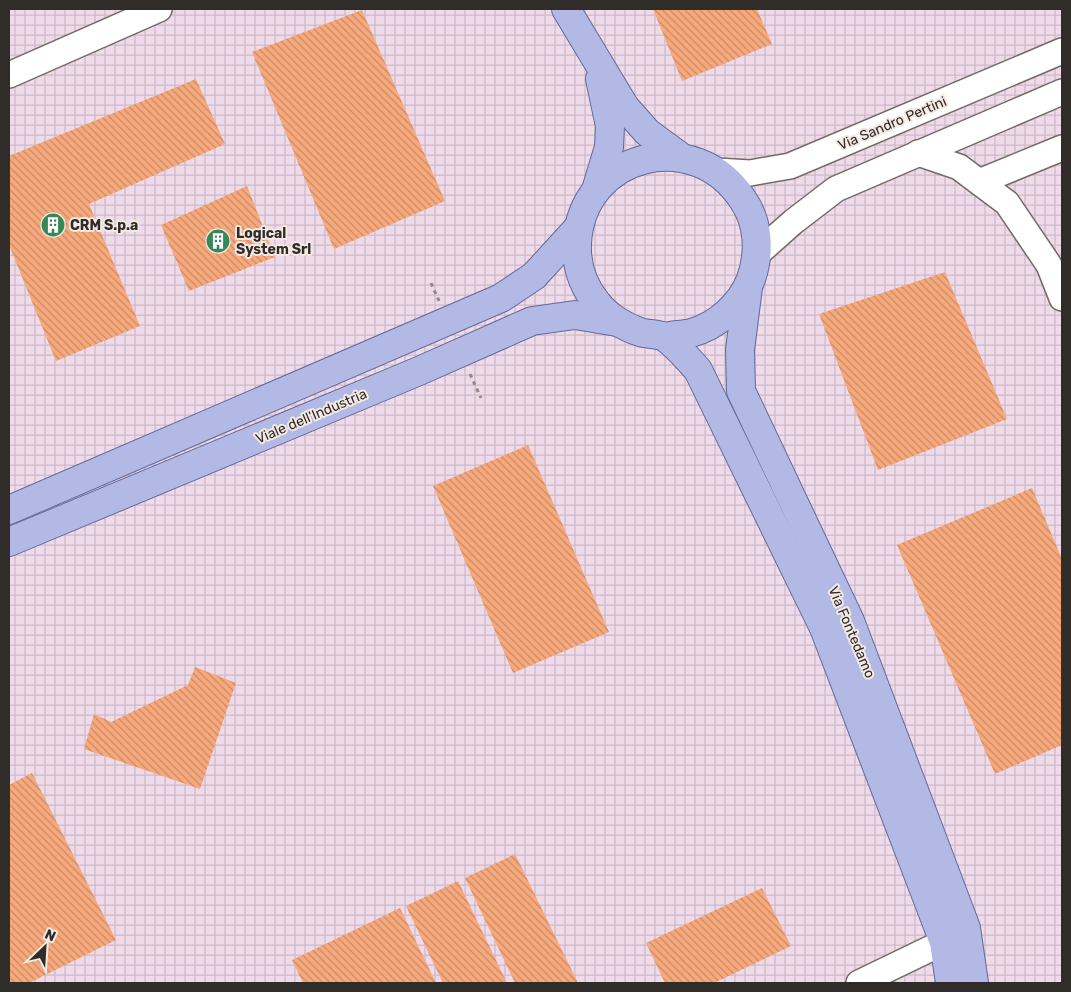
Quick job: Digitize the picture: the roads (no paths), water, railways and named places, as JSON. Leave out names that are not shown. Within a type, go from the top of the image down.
[{"type":"main road","name":"Via Fontedamo","points":[[566,9],[625,107],[647,132],[681,157]]},
{"type":"main road","name":"Via Fontedamo","points":[[596,60],[610,126],[610,147],[596,190]]},
{"type":"main road","name":"Via Fontedamo","points":[[749,284],[734,306],[714,323],[691,333],[665,336],[640,332],[617,322],[597,304],[583,281],[577,255],[578,228],[584,208],[596,190],[613,174],[634,162],[657,156],[681,157],[700,162],[717,172],[735,187],[748,207],[756,230],[757,254],[749,284],[740,350],[741,391],[850,621],[966,928],[974,983]]},
{"type":"main road","points":[[9,510],[501,298],[534,276],[578,228]]},
{"type":"main road","name":"Viale dell'Industria","points":[[9,542],[410,375],[532,322],[575,315],[617,322]]},
{"type":"main road","name":"Via Fontedamo","points":[[665,336],[698,370],[824,628],[944,942],[950,983]]},
{"type":"street","points":[[9,75],[159,9]]},
{"type":"street","name":"Via Sandro Pertini","points":[[717,172],[750,173],[790,166],[1062,51]]},
{"type":"street","points":[[757,254],[836,189],[1062,92]]},
{"type":"street","points":[[979,182],[1062,148]]},
{"type":"street","points":[[918,153],[959,167],[1007,203],[1049,265],[1062,298]]},
{"type":"street","points":[[860,983],[944,942]]},
{"type":"place","name":"CRM S.p.a","points":[[53,225]]},
{"type":"place","name":"Logical System Srl","points":[[218,241]]}]
